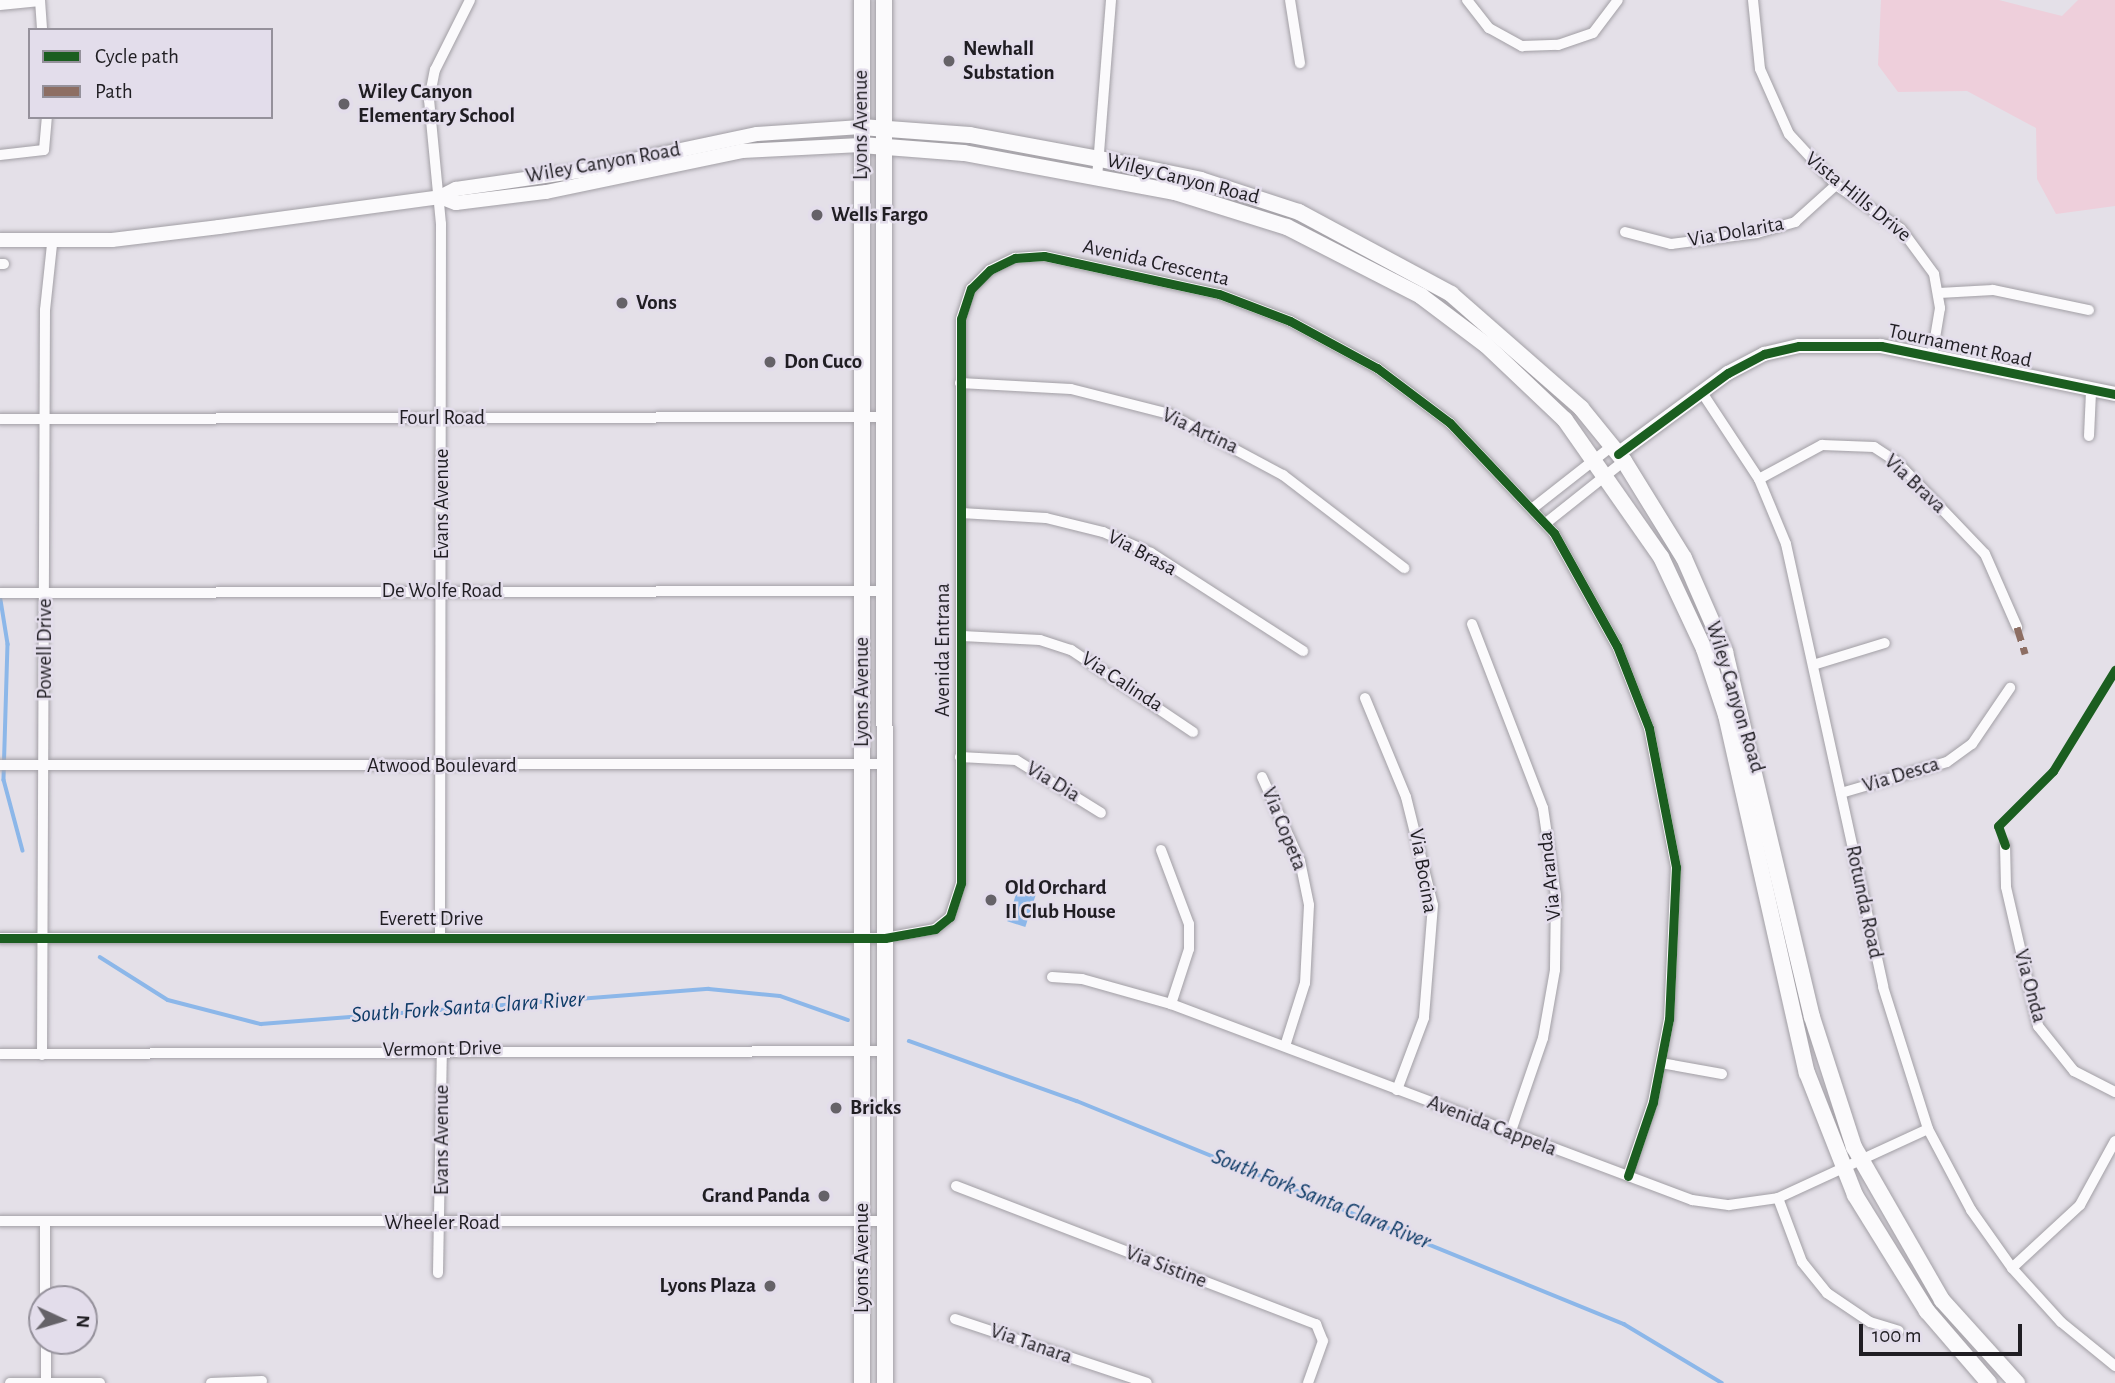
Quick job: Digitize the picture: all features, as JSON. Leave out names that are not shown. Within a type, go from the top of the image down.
[{"type":"main road","name":"Lyons Avenue","points":[[862,0],[862,1383]]},
{"type":"main road","name":"Lyons Avenue","points":[[884,0],[885,1383]]},
{"type":"main road","name":"Wiley Canyon Road","points":[[861,127],[970,135],[1101,159],[1250,193],[1395,258],[1499,331],[1618,454],[1684,558],[1725,652],[1812,1017],[1860,1160],[1942,1300],[2017,1383]]},
{"type":"main road","name":"Wiley Canyon Road","points":[[861,145],[1097,178],[1244,211],[1373,267],[1486,345],[1597,458],[1661,557],[1704,649],[1726,715],[1807,1073],[1843,1168],[1891,1259],[1989,1383]]},
{"type":"main road","points":[[861,308],[873,319],[874,359],[884,390]]},
{"type":"street","name":"Evans Avenue","points":[[440,936],[440,197],[429,100],[435,71],[470,0]]},
{"type":"street","points":[[1097,178],[1101,159],[1111,0]]},
{"type":"street","points":[[1290,0],[1300,63]]},
{"type":"street","points":[[1467,0],[1489,28],[1522,46],[1558,45],[1592,33],[1618,0]]},
{"type":"street","name":"Vista Hills Drive","points":[[1753,0],[1760,69],[1773,106],[1806,158],[1836,185],[1916,244],[1939,293]]},
{"type":"street","points":[[0,5],[40,1],[42,28]]},
{"type":"street","points":[[0,155],[44,150],[47,119]]},
{"type":"street","name":"Wiley Canyon Road","points":[[0,240],[52,244],[440,197],[490,183],[609,165],[757,134],[861,127]]},
{"type":"street","name":"Wiley Canyon Road","points":[[440,197],[491,199],[525,195],[613,181],[742,151],[861,145]]},
{"type":"street","points":[[609,165],[613,181]]},
{"type":"street","points":[[523,178],[525,195]]},
{"type":"street","points":[[490,183],[491,199]]},
{"type":"street","name":"Via Dolarita","points":[[1625,232],[1671,244],[1757,233],[1795,222],[1836,185]]},
{"type":"street","name":"Powell Drive","points":[[42,1055],[47,939],[45,419],[52,244]]},
{"type":"street","name":"Avenida Crescenta","points":[[971,289],[1007,262],[1044,256],[1147,275],[1290,321],[1377,368],[1450,423],[1546,523],[1617,646],[1649,728],[1669,818],[1676,959],[1661,1063],[1628,1176]]},
{"type":"street","name":"Avenida Entrana","points":[[862,938],[885,938],[935,929],[955,906],[962,636],[961,319],[971,289]]},
{"type":"street","points":[[1932,356],[1939,293],[1993,290],[2089,310]]},
{"type":"street","name":"Tournament Road","points":[[1546,523],[1608,474],[1618,454],[1701,391],[1764,354],[1799,346],[1853,344],[1932,356],[2091,392],[2115,394]]},
{"type":"street","name":"Via Artina","points":[[960,383],[1071,389],[1169,414],[1283,475],[1404,568]]},
{"type":"street","name":"Rotunda Road","points":[[1701,391],[1759,479],[1786,544],[1882,987],[1928,1129],[1971,1210],[2011,1268],[2061,1322],[2113,1361]]},
{"type":"street","points":[[2088,436],[2091,392]]},
{"type":"street","name":"Fourl Road","points":[[0,419],[884,417]]},
{"type":"street","name":"Via Brava","points":[[1759,479],[1822,445],[1874,447],[1897,462],[1985,554],[2017,626]]},
{"type":"street","name":"Tournament Road","points":[[1533,508],[1597,458],[1618,454]]},
{"type":"street","name":"Via Brasa","points":[[961,513],[1046,519],[1103,532],[1151,553],[1303,651]]},
{"type":"street","name":"De Wolfe Road","points":[[0,593],[884,591]]},
{"type":"street","name":"Via Aranda","points":[[1472,624],[1543,808],[1556,896],[1555,970],[1543,1038],[1510,1134]]},
{"type":"street","name":"Via Calinda","points":[[962,636],[1040,640],[1071,650],[1193,732]]},
{"type":"street","points":[[1813,665],[1885,643]]},
{"type":"street","name":"Via Desca","points":[[1841,793],[1947,762],[1972,744],[2010,688]]},
{"type":"street","name":"Via Bocina","points":[[1365,698],[1373,729],[1406,797],[1433,905],[1423,1018],[1397,1090]]},
{"type":"street","name":"Via Dia","points":[[960,757],[1016,760],[1101,813]]},
{"type":"street","name":"Atwood Boulevard","points":[[0,765],[885,764]]},
{"type":"street","name":"Via Copeta","points":[[1262,777],[1300,861],[1309,905],[1305,983],[1285,1046]]},
{"type":"street","name":"Via Onda","points":[[2005,845],[2006,887],[2038,1026],[2074,1071],[2115,1092]]},
{"type":"street","points":[[1161,850],[1189,924],[1189,949],[1171,1004]]},
{"type":"street","name":"Everett Drive","points":[[0,938],[862,938]]},
{"type":"street","name":"Avenida Cappela","points":[[1052,977],[1082,979],[1171,1004],[1510,1134],[1692,1200],[1729,1205],[1778,1198],[1928,1129]]},
{"type":"street","name":"Evans Avenue","points":[[438,1273],[442,1223],[442,1049]]},
{"type":"street","name":"Vermont Drive","points":[[0,1054],[442,1049],[884,1051]]},
{"type":"street","points":[[1661,1063],[1721,1074]]},
{"type":"street","points":[[2011,1268],[2080,1205],[2115,1141]]},
{"type":"street","name":"Via Sistine","points":[[956,1186],[1316,1324],[1323,1341],[1308,1383]]},
{"type":"street","points":[[1778,1198],[1802,1262],[1827,1293],[1870,1322],[1899,1331]]},
{"type":"street","name":"Wheeler Road","points":[[0,1222],[884,1221]]},
{"type":"street","points":[[45,1222],[45,1285]]},
{"type":"street","name":"Via Tanara","points":[[955,1319],[1147,1383]]},
{"type":"street","points":[[46,1355],[46,1382]]},
{"type":"street","points":[[211,1383],[262,1381]]},
{"type":"street","points":[[10,1383],[100,1383]]},
{"type":"shaded area","points":[[1881,0],[1999,0],[2062,16],[2078,0],[2115,0],[2115,206],[2056,214],[2037,179],[2036,128],[1967,91],[1898,92],[1878,65]]},
{"type":"water","points":[[1019,885],[1037,891],[1025,927],[1007,921]]},
{"type":"waterway","name":"South Fork Santa Clara River","points":[[0,594],[8,644],[4,780],[23,851]]},
{"type":"waterway","name":"South Fork Santa Clara River","points":[[100,957],[168,1000],[261,1024],[709,989],[780,996],[848,1020]]},
{"type":"waterway","name":"South Fork Santa Clara River","points":[[909,1041],[1077,1101],[1624,1324],[1722,1383]]},
{"type":"marked path","points":[[2017,627],[2025,654]]},
{"type":"cycle path","points":[[0,938],[885,938],[935,929],[950,917],[961,883],[961,319],[971,289],[990,270],[1015,258],[1044,256],[1219,294],[1290,321],[1377,368],[1450,423],[1554,533],[1617,646],[1649,728],[1676,867],[1669,1019],[1653,1102],[1628,1176]]},
{"type":"cycle path","points":[[1618,454],[1728,373],[1764,354],[1799,346],[1881,346],[2115,394]]},
{"type":"cycle path","points":[[2005,845],[1998,826],[2053,771],[2115,670]]},
{"type":"place","name":"Newhall Substation","points":[[949,61]]},
{"type":"place","name":"Wiley Canyon Elementary School","points":[[344,104]]},
{"type":"place","name":"Wells Fargo","points":[[817,215]]},
{"type":"place","name":"Vons","points":[[622,303]]},
{"type":"place","name":"Don Cuco","points":[[770,362]]},
{"type":"place","name":"Old Orchard II Club House","points":[[991,900]]},
{"type":"place","name":"Bricks","points":[[836,1108]]},
{"type":"place","name":"Grand Panda","points":[[824,1196]]},
{"type":"place","name":"Lyons Plaza","points":[[770,1286]]}]
